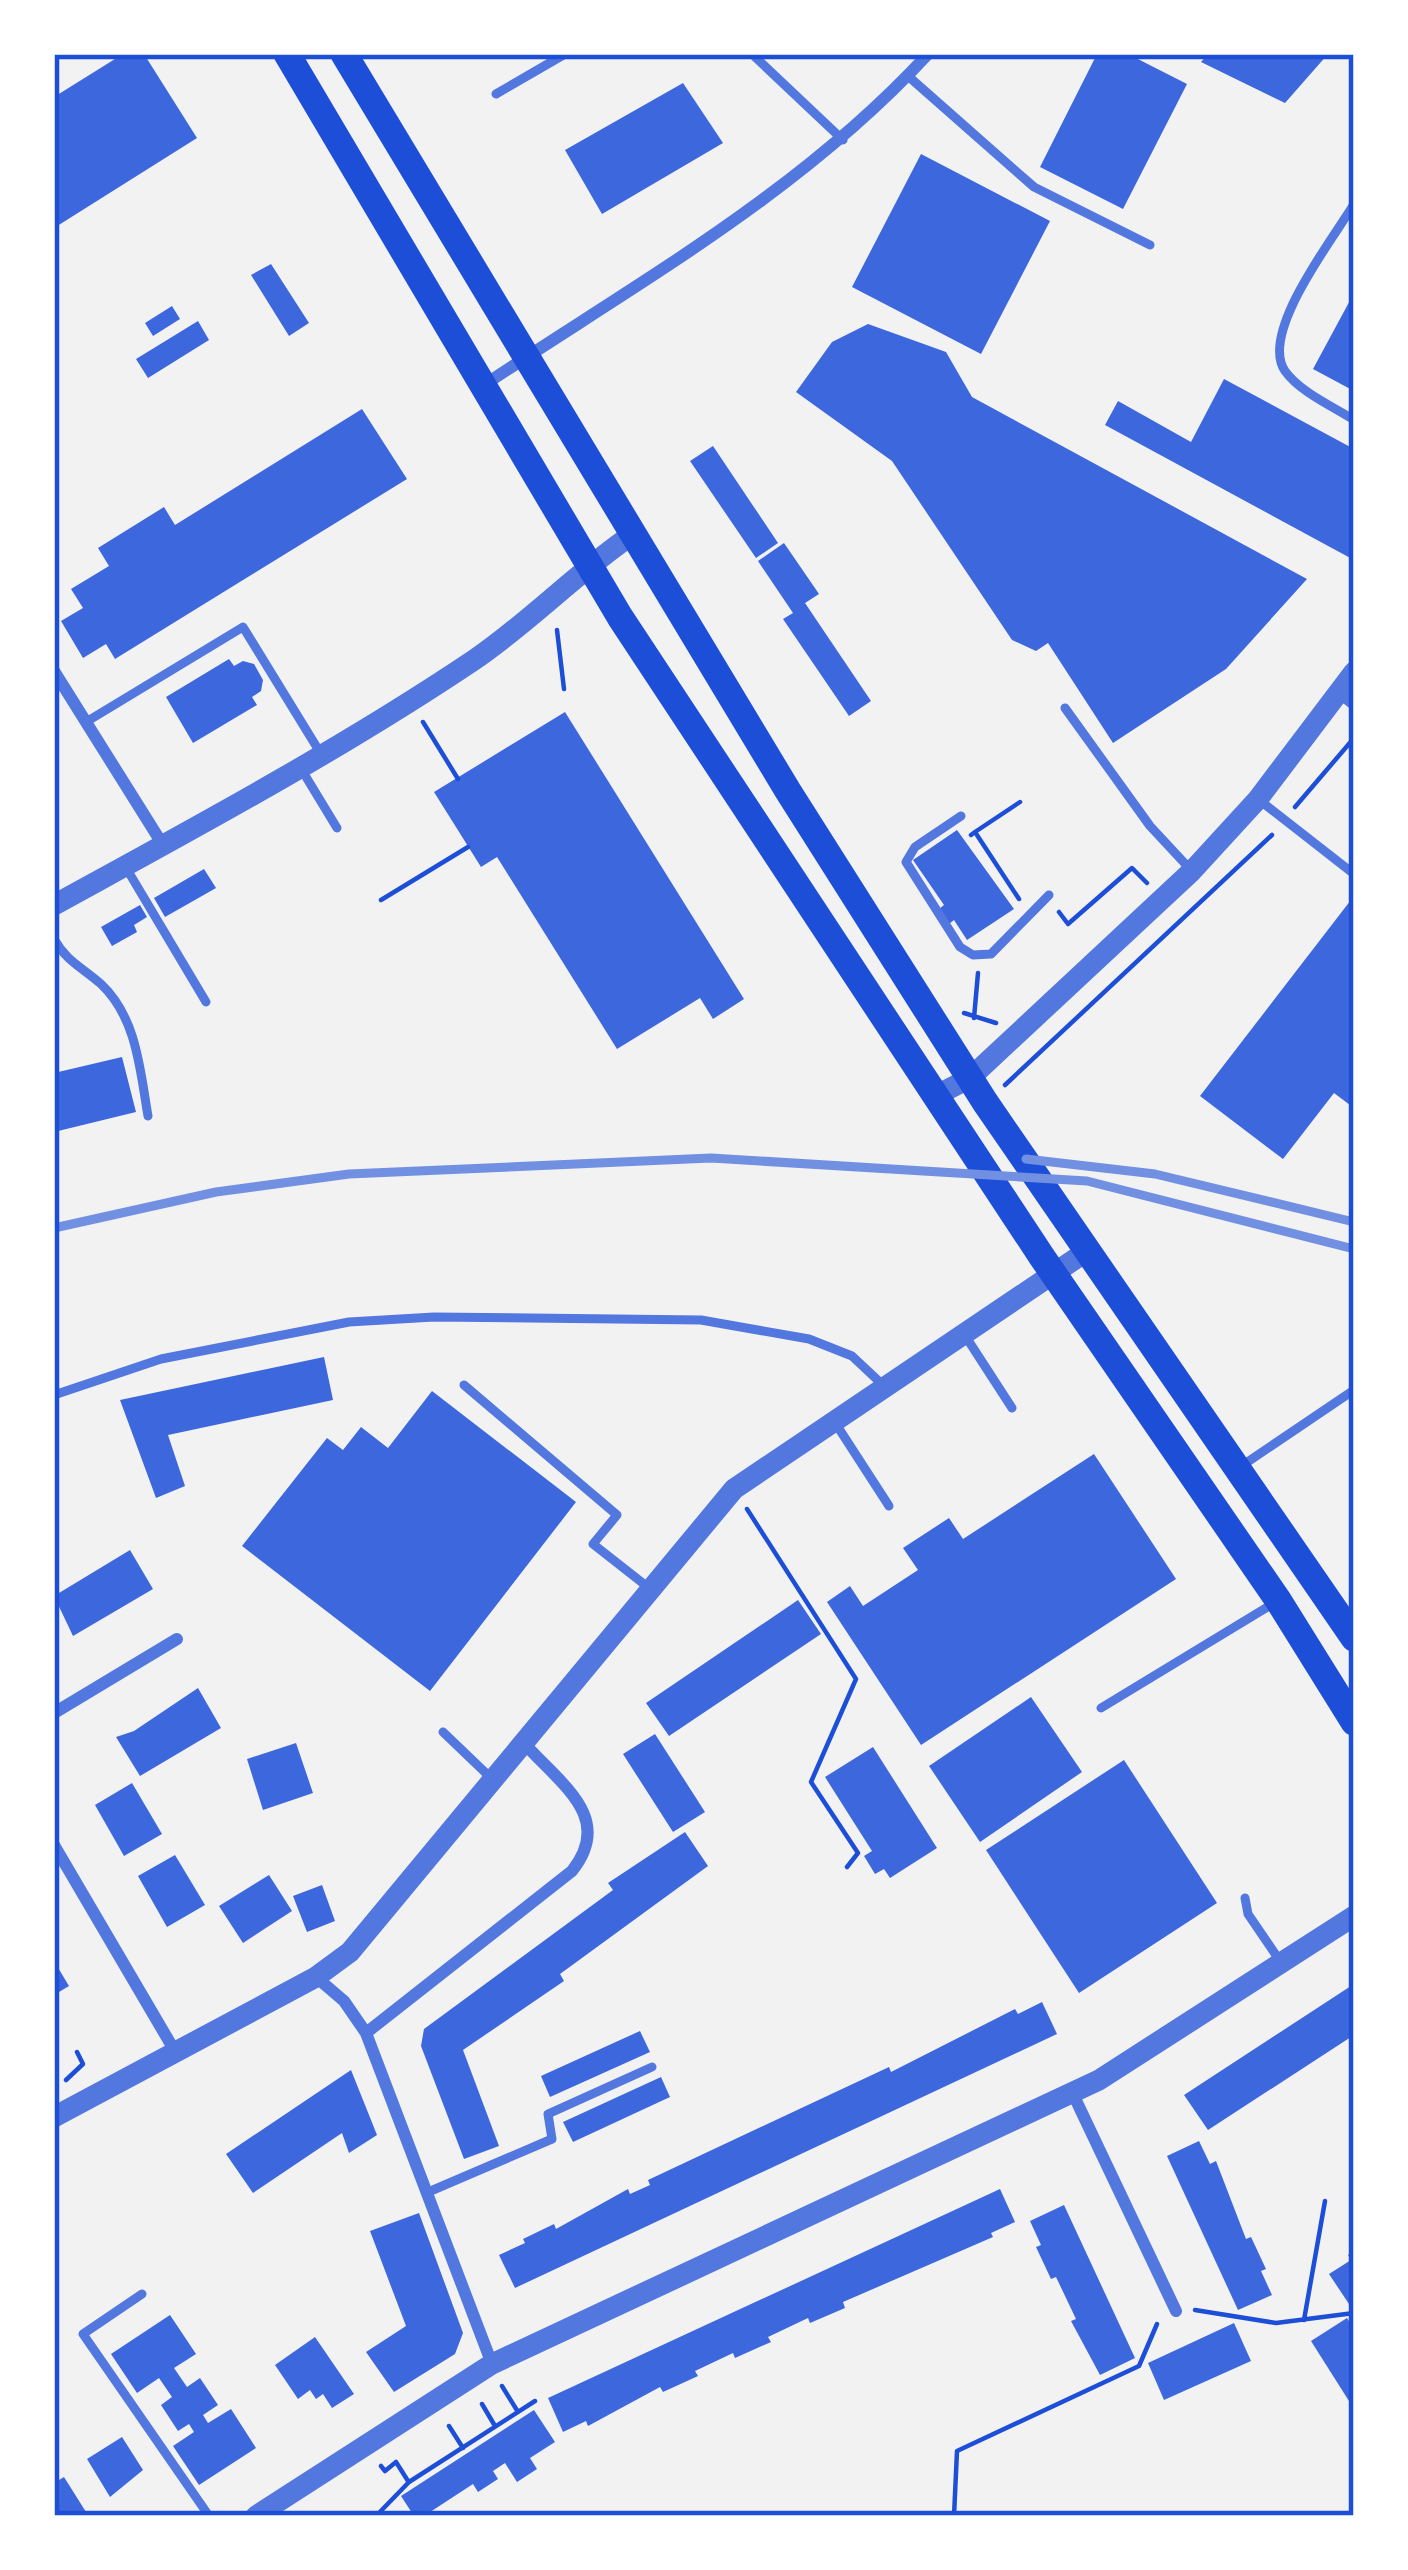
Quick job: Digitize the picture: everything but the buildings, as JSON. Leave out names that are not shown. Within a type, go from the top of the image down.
[{"type":"main road","points":[[287,54],[480,388],[589,564],[1048,1265],[1278,1600],[1354,1722]]},
{"type":"main road","points":[[344,54],[632,534],[983,1098],[1354,1638]]},
{"type":"street","points":[[480,388],[779,192],[843,140],[928,54]]},
{"type":"street","points":[[54,904],[410,700],[496,644],[554,592],[632,534]]},
{"type":"street","points":[[54,671],[164,844]]},
{"type":"street","points":[[937,1095],[983,1098],[1011,1034],[1192,871],[1345,699],[1354,672]]},
{"type":"street","points":[[54,2117],[316,1977],[350,1952],[734,1489],[964,1332],[1048,1265],[1087,1251]]},
{"type":"street","points":[[54,1713],[177,1639]]},
{"type":"street","points":[[366,2033],[572,1871],[588,1851],[591,1826],[582,1808],[524,1743]]},
{"type":"street","points":[[54,1845],[176,2053]]},
{"type":"street","points":[[272,2512],[493,2364],[1073,2094],[1354,1916]]},
{"type":"street","points":[[316,1977],[344,2001],[366,2033],[493,2364]]},
{"type":"street","points":[[1073,2094],[1176,2311]]},
{"type":"lane","points":[[496,94],[565,54]]},
{"type":"lane","points":[[752,54],[843,140]]},
{"type":"lane","points":[[908,76],[1034,187],[1150,245]]},
{"type":"lane","points":[[1354,204],[1281,324],[1278,355],[1286,373],[1354,420]]},
{"type":"lane","points":[[86,722],[243,627],[321,754]]},
{"type":"lane","points":[[1064,708],[1150,826],[1192,871]]},
{"type":"lane","points":[[300,767],[337,829]]},
{"type":"lane","points":[[1258,799],[1354,874]]},
{"type":"lane","points":[[959,817],[915,847],[906,862],[964,950],[978,956],[996,951],[1048,897]]},
{"type":"lane","points":[[125,866],[206,1002]]},
{"type":"lane","points":[[54,939],[68,962],[100,983],[131,1028],[148,1116]]},
{"type":"lane","points":[[54,1395],[161,1359],[349,1322],[434,1317],[701,1320],[809,1339],[851,1356],[884,1387]]},
{"type":"lane","points":[[964,1332],[1012,1408]]},
{"type":"lane","points":[[464,1385],[617,1514],[593,1544],[649,1588]]},
{"type":"lane","points":[[1238,1468],[1354,1390]]},
{"type":"lane","points":[[834,1421],[890,1506]]},
{"type":"lane","points":[[1101,1708],[1278,1600]]},
{"type":"lane","points":[[443,1732],[494,1780]]},
{"type":"lane","points":[[1245,1898],[1248,1914],[1282,1964]]},
{"type":"lane","points":[[426,2192],[552,2139],[548,2114],[652,2067]]},
{"type":"lane","points":[[142,2294],[83,2334],[209,2516]]},
{"type":"path","points":[[554,592],[564,689]]},
{"type":"path","points":[[410,700],[458,778]]},
{"type":"path","points":[[983,1098],[1239,871],[1354,738]]},
{"type":"path","points":[[959,817],[968,837],[1020,802]]},
{"type":"path","points":[[975,832],[1023,904],[1040,889],[1068,924],[1132,868],[1162,899]]},
{"type":"path","points":[[381,900],[468,847]]},
{"type":"path","points":[[974,1018],[976,974],[987,969]]},
{"type":"path","points":[[734,1489],[856,1679],[811,1782],[858,1853],[847,1867]]},
{"type":"path","points":[[1304,2320],[1325,2201]]},
{"type":"path","points":[[954,2516],[957,2451],[1139,2366],[1151,2328],[1176,2311],[1214,2310],[1276,2323],[1354,2313]]},
{"type":"path","points":[[504,2390],[518,2412]]},
{"type":"path","points":[[376,2516],[409,2482],[536,2401]]},
{"type":"path","points":[[482,2404],[496,2426]]},
{"type":"path","points":[[449,2426],[463,2448]]},
{"type":"path","points":[[396,2462],[409,2482]]},
{"type":"railway","points":[[54,1228],[216,1192],[349,1174],[711,1158],[1087,1181],[1354,1249]]},
{"type":"railway","points":[[1026,1159],[1155,1174],[1354,1222]]}]
